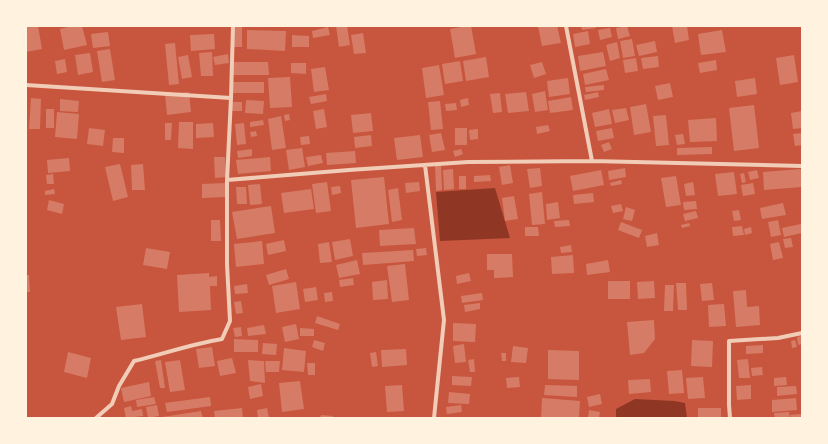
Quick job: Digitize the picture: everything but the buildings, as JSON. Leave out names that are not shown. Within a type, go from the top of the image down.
[{"type":"street","points":[[96,418],[112,404],[119,386],[134,362],[198,343],[222,339],[230,321],[227,264],[233,26]]},
{"type":"street","points":[[566,26],[592,161]]},
{"type":"street","points":[[26,85],[231,98]]},
{"type":"street","points":[[228,180],[468,162],[592,161],[802,166]]},
{"type":"street","points":[[425,165],[444,320],[434,418]]},
{"type":"street","points":[[730,418],[728,405],[729,342],[778,338],[802,333]]},
{"type":"shaded area","points":[[495,188],[510,238],[440,241],[436,192]]},
{"type":"shaded area","points":[[635,399],[685,403],[687,418],[616,418],[616,409]]}]
